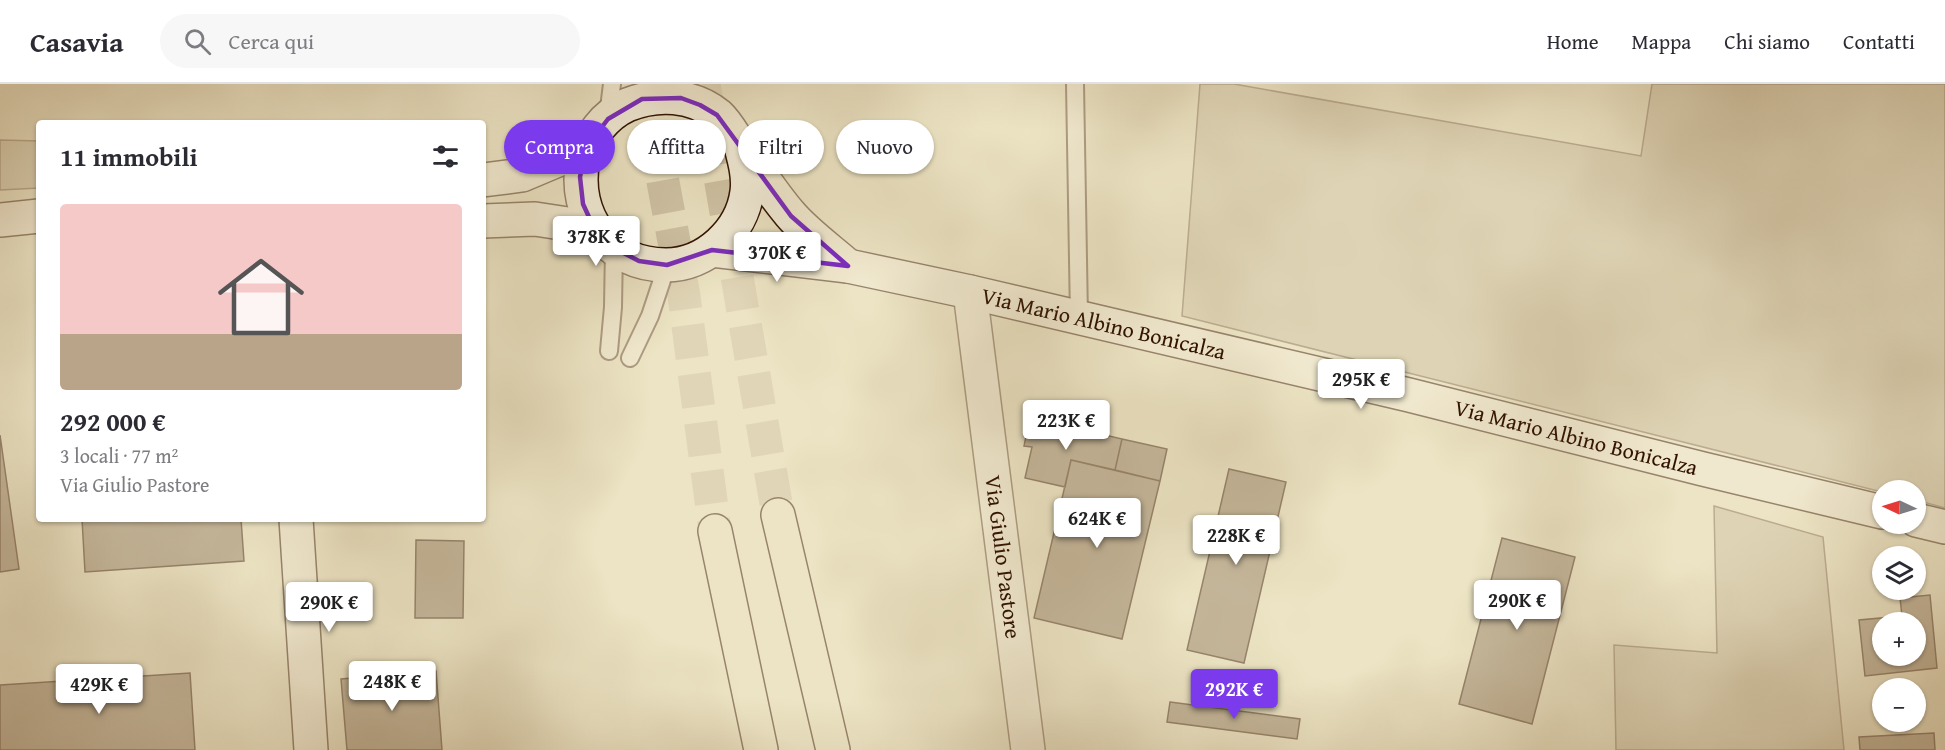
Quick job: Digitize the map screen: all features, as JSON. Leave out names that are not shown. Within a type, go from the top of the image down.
[{"type":"highway","points":[[777,515],[833,750]]},
{"type":"highway","points":[[716,531],[761,750]]},
{"type":"main road","name":"Via Mario Albino Bonicalza","points":[[608,119],[623,107],[642,99],[655,90],[691,101],[717,115],[731,130],[738,142]]},
{"type":"main road","points":[[486,180],[524,174]]},
{"type":"main road","name":"Via Mario Albino Bonicalza","points":[[581,174],[583,204],[604,238]]},
{"type":"main road","name":"Via Mario Albino Bonicalza","points":[[486,221],[535,219],[604,238],[639,261],[667,265],[691,261],[712,250],[729,234],[741,215],[747,193],[747,174]]},
{"type":"main road","name":"Via Mario Albino Bonicalza","points":[[761,174],[791,216],[848,266]]},
{"type":"main road","points":[[0,220],[36,216]]},
{"type":"main road","points":[[0,234],[36,234]]},
{"type":"main road","name":"Via Mario Albino Bonicalza","points":[[712,250],[848,266],[970,292],[1408,395],[1872,510]]},
{"type":"main road","name":"Via Giulio Pastore","points":[[970,292],[1028,750]]},
{"type":"main road","points":[[296,522],[311,750]]},
{"type":"main road","points":[[1926,522],[1945,527]]},
{"type":"lane","points":[[608,119],[612,84]]},
{"type":"lane","points":[[1075,84],[1079,318]]},
{"type":"lane","points":[[604,238],[614,307],[609,351]]},
{"type":"lane","points":[[630,358],[650,316],[667,265]]},
{"type":"highlighted area","points":[[681,98],[717,115],[791,216],[848,266],[712,250],[667,265],[639,261],[614,248],[594,228],[583,204],[580,177],[586,148],[608,119],[642,99]]},
{"type":"shaded area","points":[[1200,84],[1234,84],[1641,156],[1652,84],[1945,84],[1945,508],[1926,503],[1926,480],[1872,480],[1872,489],[1182,316]]},
{"type":"shaded area","points":[[0,140],[36,141],[36,188],[0,190]]},
{"type":"shaded area","points":[[1714,506],[1823,537],[1844,750],[1616,750],[1614,645],[1717,653]]},
{"type":"building","points":[[1030,417],[1122,439],[1115,470],[1071,460],[1065,487],[1025,478],[1032,447],[1024,446]]},
{"type":"building","points":[[0,435],[19,569],[0,572]]},
{"type":"building","points":[[1122,439],[1167,449],[1160,481],[1115,470]]},
{"type":"building","points":[[1071,460],[1160,481],[1122,639],[1034,618]]},
{"type":"building","points":[[1229,469],[1286,482],[1244,663],[1187,650]]},
{"type":"building","points":[[82,522],[241,522],[244,561],[85,572]]},
{"type":"building","points":[[1502,538],[1575,557],[1532,724],[1459,704]]},
{"type":"building","points":[[416,540],[464,541],[463,618],[415,618]]},
{"type":"building","points":[[1926,595],[1930,595],[1937,668],[1865,676],[1859,620],[1872,619],[1872,666],[1926,666],[1926,612],[1902,612],[1900,600],[1926,600]]},
{"type":"building","points":[[436,671],[442,750],[347,750],[341,679]]},
{"type":"building","points":[[190,673],[195,750],[0,750],[0,685]]},
{"type":"building","points":[[1170,702],[1300,719],[1297,739],[1167,722]]},
{"type":"building","points":[[1934,733],[1935,750],[1860,750],[1859,737]]},
{"type":"tunnel","points":[[645,84],[684,296],[715,531]]},
{"type":"tunnel","points":[[704,84],[778,515]]}]
